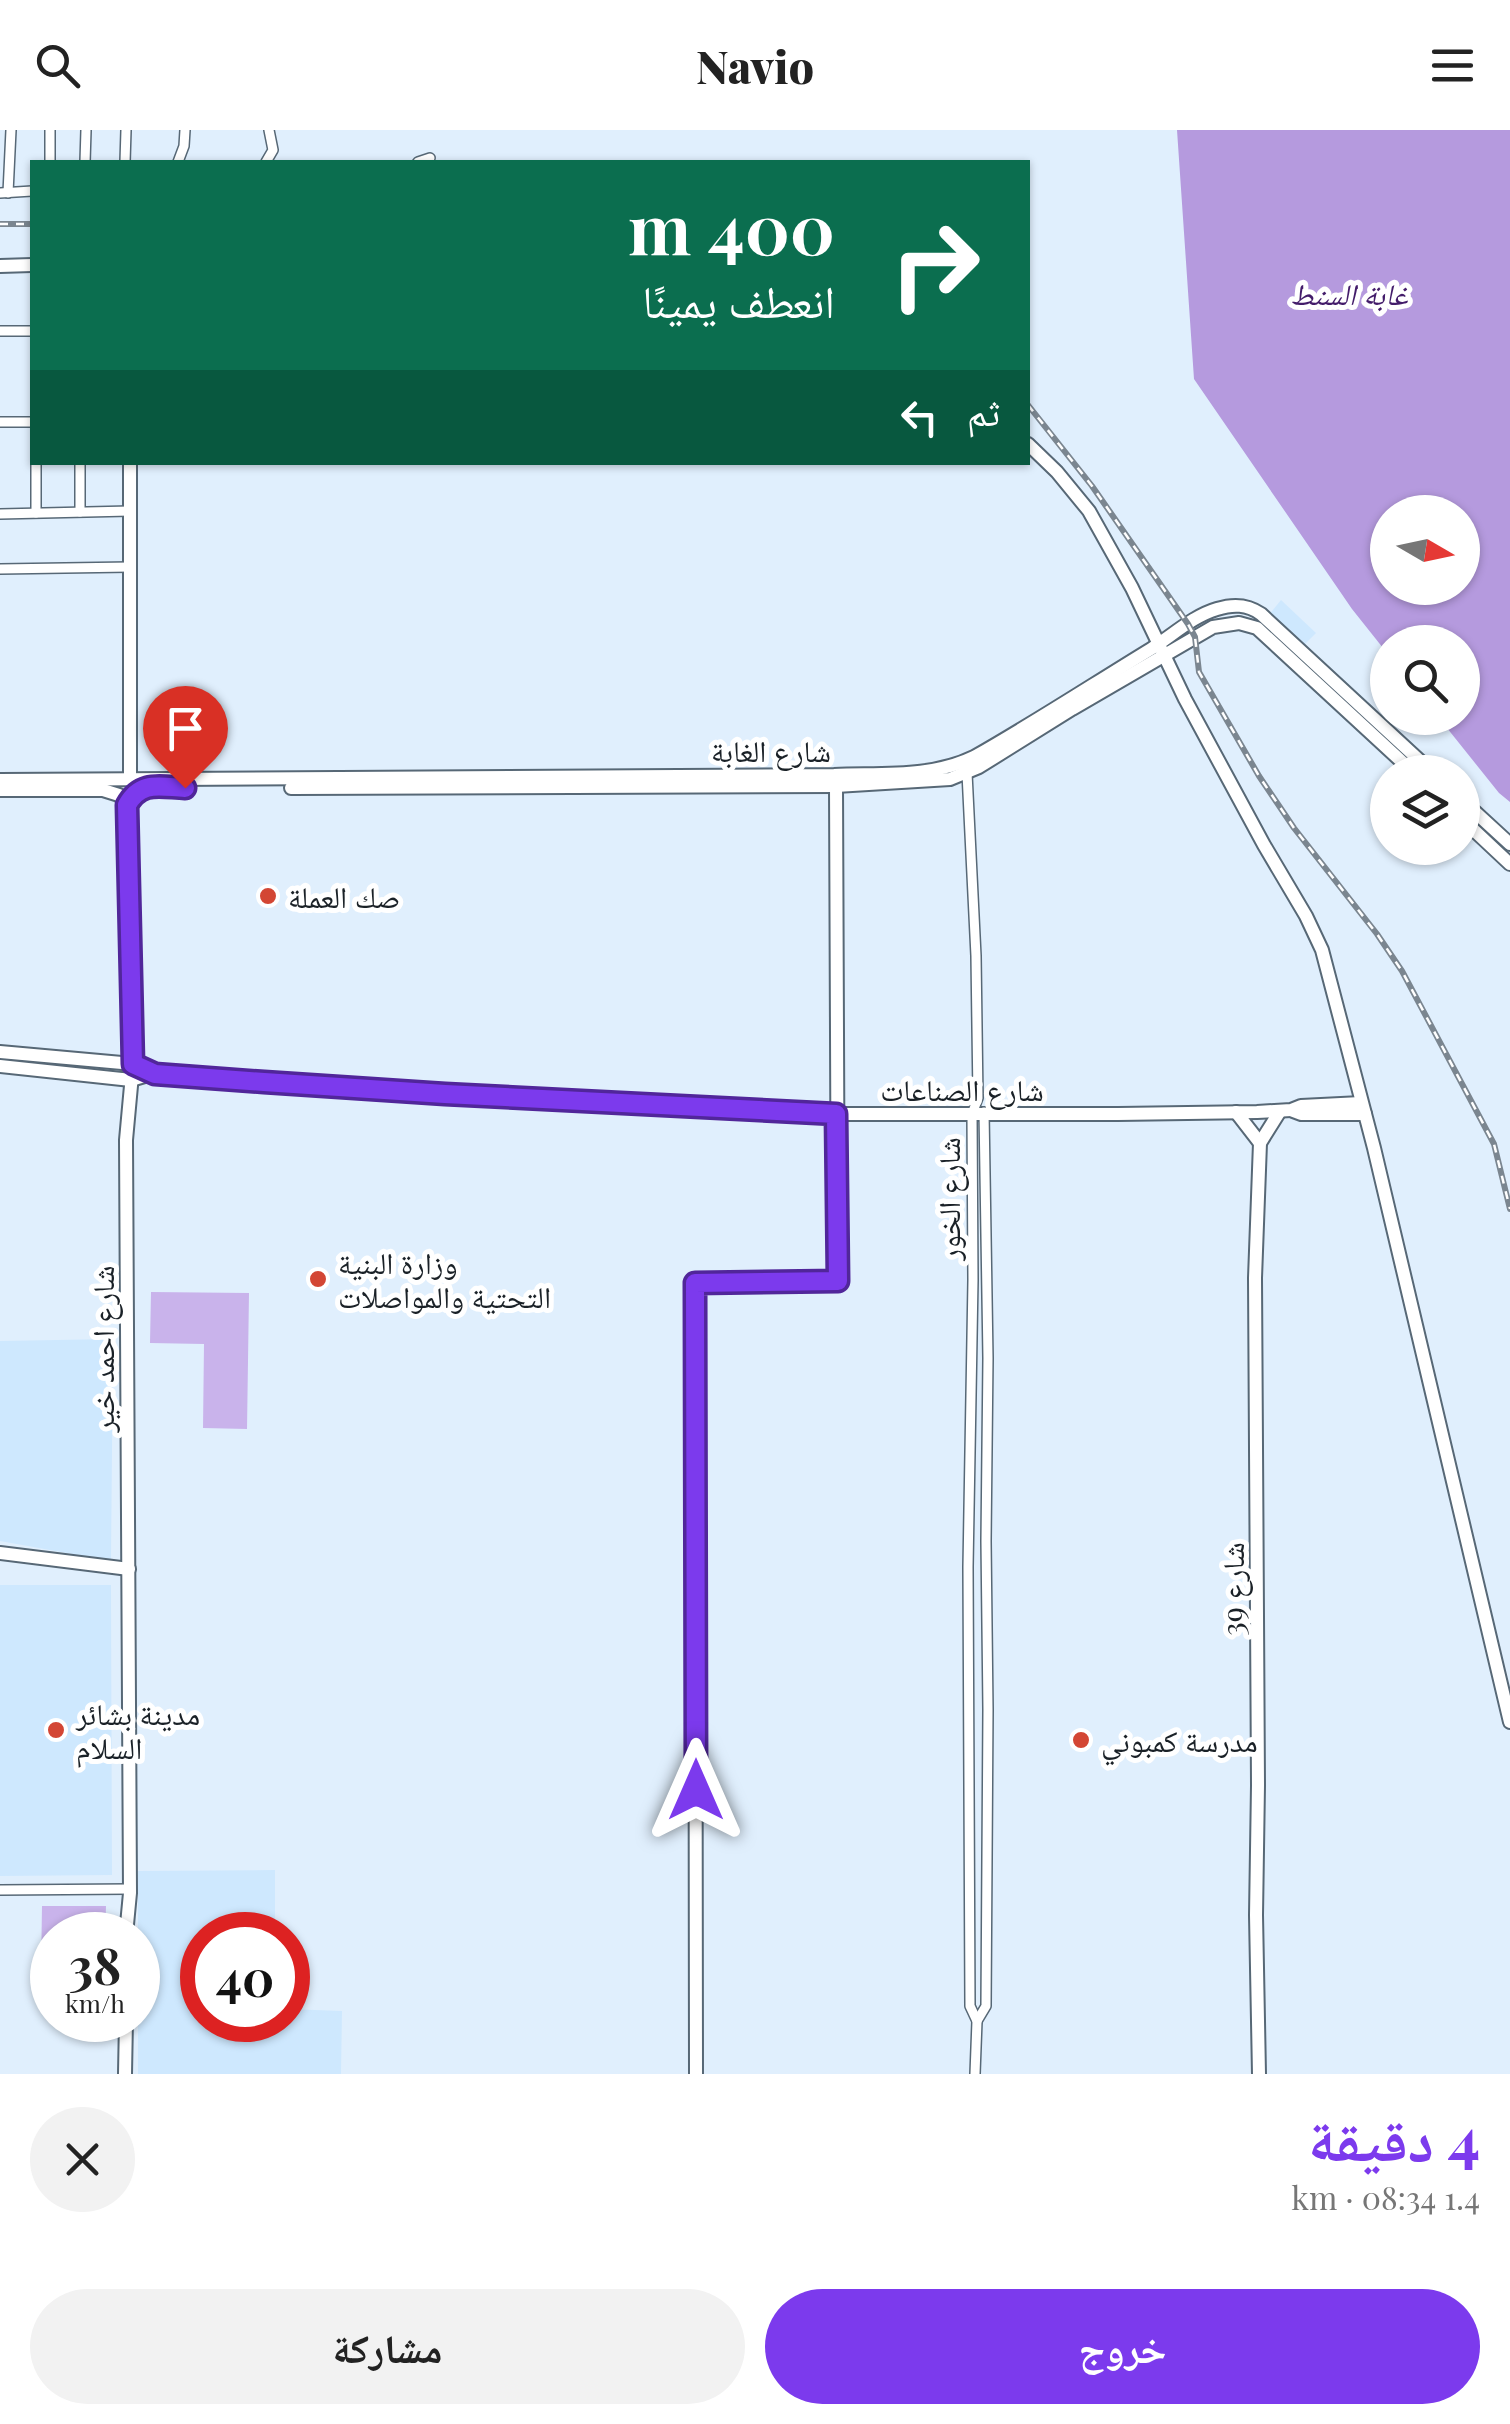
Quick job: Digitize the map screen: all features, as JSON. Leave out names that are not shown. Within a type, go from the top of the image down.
[{"type":"street","points":[[11,130],[4,193],[30,191]]},
{"type":"street","points":[[50,130],[50,160]]},
{"type":"street","points":[[85,160],[86,130]]},
{"type":"street","points":[[125,160],[126,130]]},
{"type":"street","points":[[179,160],[185,130]]},
{"type":"street","points":[[267,160],[272,150],[270,130]]},
{"type":"street","points":[[424,160],[430,158]]},
{"type":"street","points":[[0,266],[30,265]]},
{"type":"street","points":[[0,331],[30,331]]},
{"type":"street","points":[[0,422],[30,422]]},
{"type":"street","points":[[1030,446],[1058,472],[1089,511],[1322,950],[1510,1722]]},
{"type":"street","points":[[36,465],[36,513]]},
{"type":"street","points":[[80,465],[80,512]]},
{"type":"street","points":[[130,465],[130,780]]},
{"type":"street","points":[[0,514],[130,511]]},
{"type":"street","points":[[0,569],[130,567]]},
{"type":"street","name":"شارع الغابة","points":[[0,780],[110,791],[127,805],[138,790],[152,787],[836,786],[934,781],[967,772],[1162,649],[1188,624],[1234,605],[1256,610],[1414,755]]},
{"type":"street","name":"شارع الغابة","points":[[0,790],[130,780],[834,775],[936,770],[985,751],[1162,649],[1213,627],[1239,622],[1257,628],[1395,755]]},
{"type":"street","name":"شارع الخور","points":[[967,772],[978,1098],[968,1567],[969,1710]]},
{"type":"street","points":[[696,2074],[695,1283],[838,1281],[836,786]]},
{"type":"street","name":"شارع احمد خير","points":[[127,805],[133,1064],[126,1140],[130,1912]]},
{"type":"street","points":[[1480,816],[1510,844]]},
{"type":"street","points":[[1480,836],[1510,864]]},
{"type":"street","points":[[0,1052],[133,1064],[155,1074]]},
{"type":"street","points":[[0,1066],[131,1080],[155,1074]]},
{"type":"street","points":[[1285,1110],[1328,1104],[1342,1096],[1352,1068]]},
{"type":"street","name":"شارع الصناعات","points":[[155,1074],[836,1114],[1285,1110]]},
{"type":"street","points":[[1320,1105],[1363,1108]]},
{"type":"street","points":[[1285,1110],[1301,1114],[1363,1108]]},
{"type":"street","name":"شارع 39","points":[[1259,2074],[1255,1278],[1260,1143],[1285,1110]]},
{"type":"street","points":[[1236,1112],[1260,1143]]},
{"type":"street","points":[[976,2021],[986,2006],[988,1710],[988,1358],[978,1114]]},
{"type":"street","points":[[972,1358],[988,1358]]},
{"type":"street","points":[[0,1553],[129,1569]]},
{"type":"street","points":[[975,2074],[976,2021],[970,2006],[969,1710],[988,1710]]},
{"type":"street","points":[[0,1890],[130,1891]]},
{"type":"street","points":[[125,2074],[126,2042]]},
{"type":"street","points":[[133,2042],[133,2074]]},
{"type":"shaded area","points":[[1281,600],[1316,633],[1301,648],[1268,616]]},
{"type":"shaded area","points":[[151,1292],[249,1293],[247,1429],[203,1428],[204,1344],[150,1343]]},
{"type":"shaded area","points":[[113,1339],[111,1561],[0,1541],[0,1341]]},
{"type":"shaded area","name":"مدينة بشائر السلام","points":[[0,1585],[111,1585],[112,1875],[0,1876]]},
{"type":"shaded area","points":[[275,1870],[275,1912],[180,1912],[180,2042],[310,2042],[310,2010],[342,2011],[341,2074],[138,2074],[138,2042],[160,2042],[160,1912],[138,1912],[138,1871]]},
{"type":"shaded area","points":[[42,1906],[106,1906],[106,1912],[42,1912]]},
{"type":"green space","name":"غابة السنط","points":[[1177,130],[1510,130],[1510,802],[1480,769],[1480,755],[1469,755],[1453,735],[1480,735],[1480,625],[1370,625],[1370,632],[1194,379]]},
{"type":"railway","points":[[0,224],[30,224]]},
{"type":"railway","points":[[1030,408],[1092,486],[1188,624],[1195,637],[1199,672],[1259,776],[1402,971],[1494,1144],[1510,1209]]},
{"type":"place","name":"صك العملة","points":[[268,896]]},
{"type":"place","name":"وزارة البنية التحتية والمواصلات","points":[[318,1279]]},
{"type":"place","name":"مدينة بشائر السلام","points":[[56,1730]]},
{"type":"place","name":"مدرسة كمبوني","points":[[1081,1740]]},
{"type":"route","points":[[185,788],[138,790],[127,805],[133,1064],[155,1074],[264,1082],[836,1114],[838,1281],[695,1283],[696,1790]]}]
